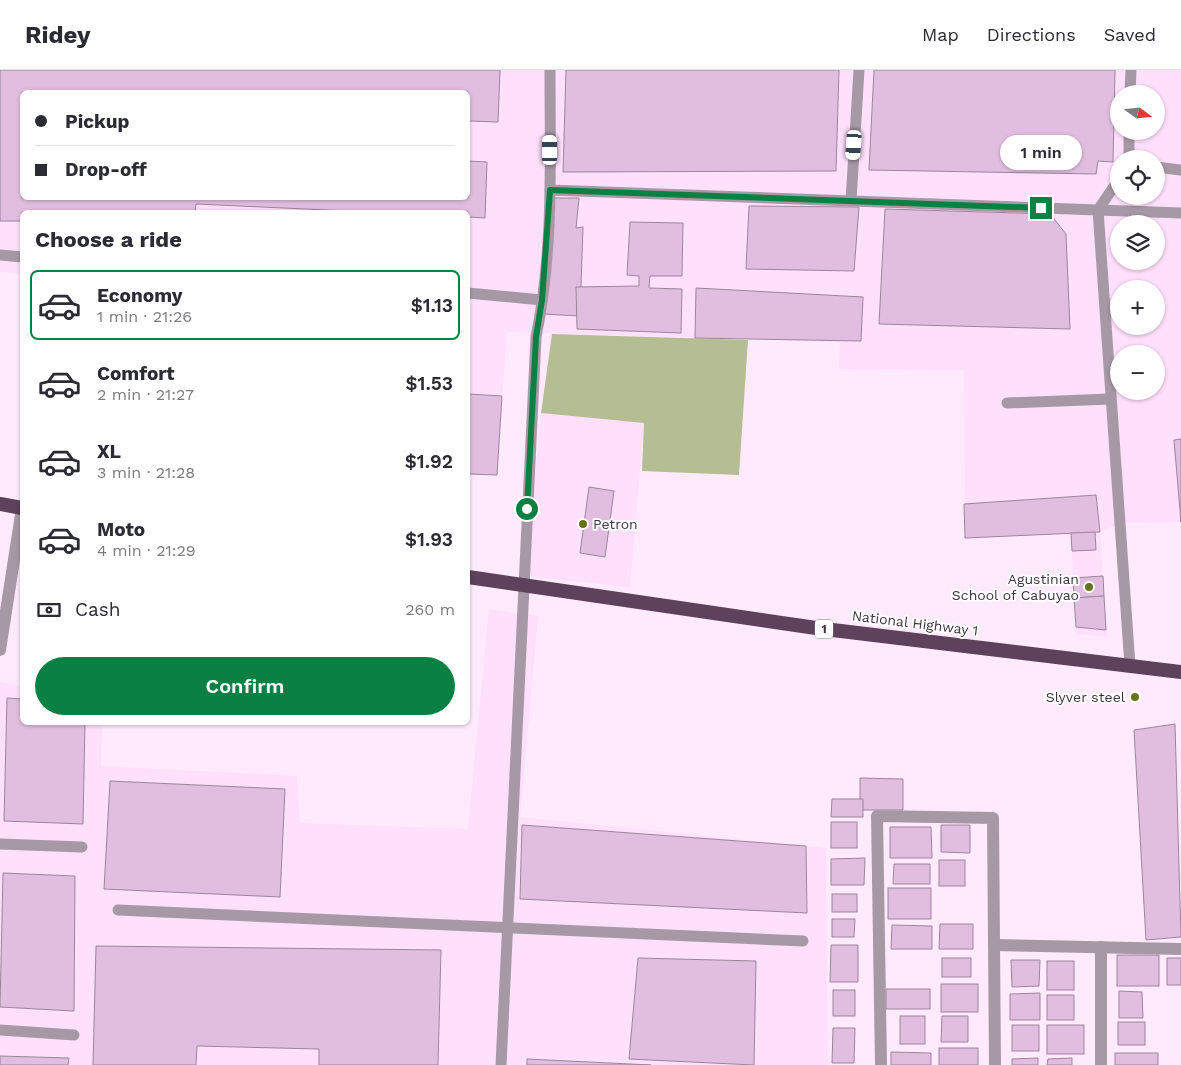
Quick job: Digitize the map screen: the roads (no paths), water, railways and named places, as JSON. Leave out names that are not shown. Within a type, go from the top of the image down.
[{"type":"highway","points":[[0,504],[20,508]]},
{"type":"highway","name":"National Highway 1","points":[[470,577],[816,628],[1181,672]]},
{"type":"street","points":[[0,650],[20,521]]},
{"type":"street","points":[[882,1065],[877,816],[993,818],[994,1065]]},
{"type":"street","points":[[994,945],[1181,949]]},
{"type":"street","points":[[1100,1065],[1101,947]]},
{"type":"lane","points":[[501,1065],[536,337],[542,300],[550,190],[550,70]]},
{"type":"lane","points":[[851,201],[859,70]]},
{"type":"lane","points":[[1130,85],[1131,70]]},
{"type":"lane","points":[[1165,169],[1181,170]]},
{"type":"lane","points":[[550,190],[1181,212]]},
{"type":"lane","points":[[1007,402],[1110,399],[1098,210],[1110,192]]},
{"type":"lane","points":[[0,255],[20,257]]},
{"type":"lane","points":[[470,293],[542,300]]},
{"type":"lane","points":[[1110,400],[1130,666]]},
{"type":"lane","points":[[0,844],[82,847]]},
{"type":"lane","points":[[118,910],[803,940]]},
{"type":"lane","points":[[0,1030],[74,1035]]},
{"type":"place","name":"Petron","points":[[583,524]]},
{"type":"place","name":"Agustinian School of Cabuyao","points":[[1089,587]]},
{"type":"place","name":"Slyver steel","points":[[1135,697]]}]
